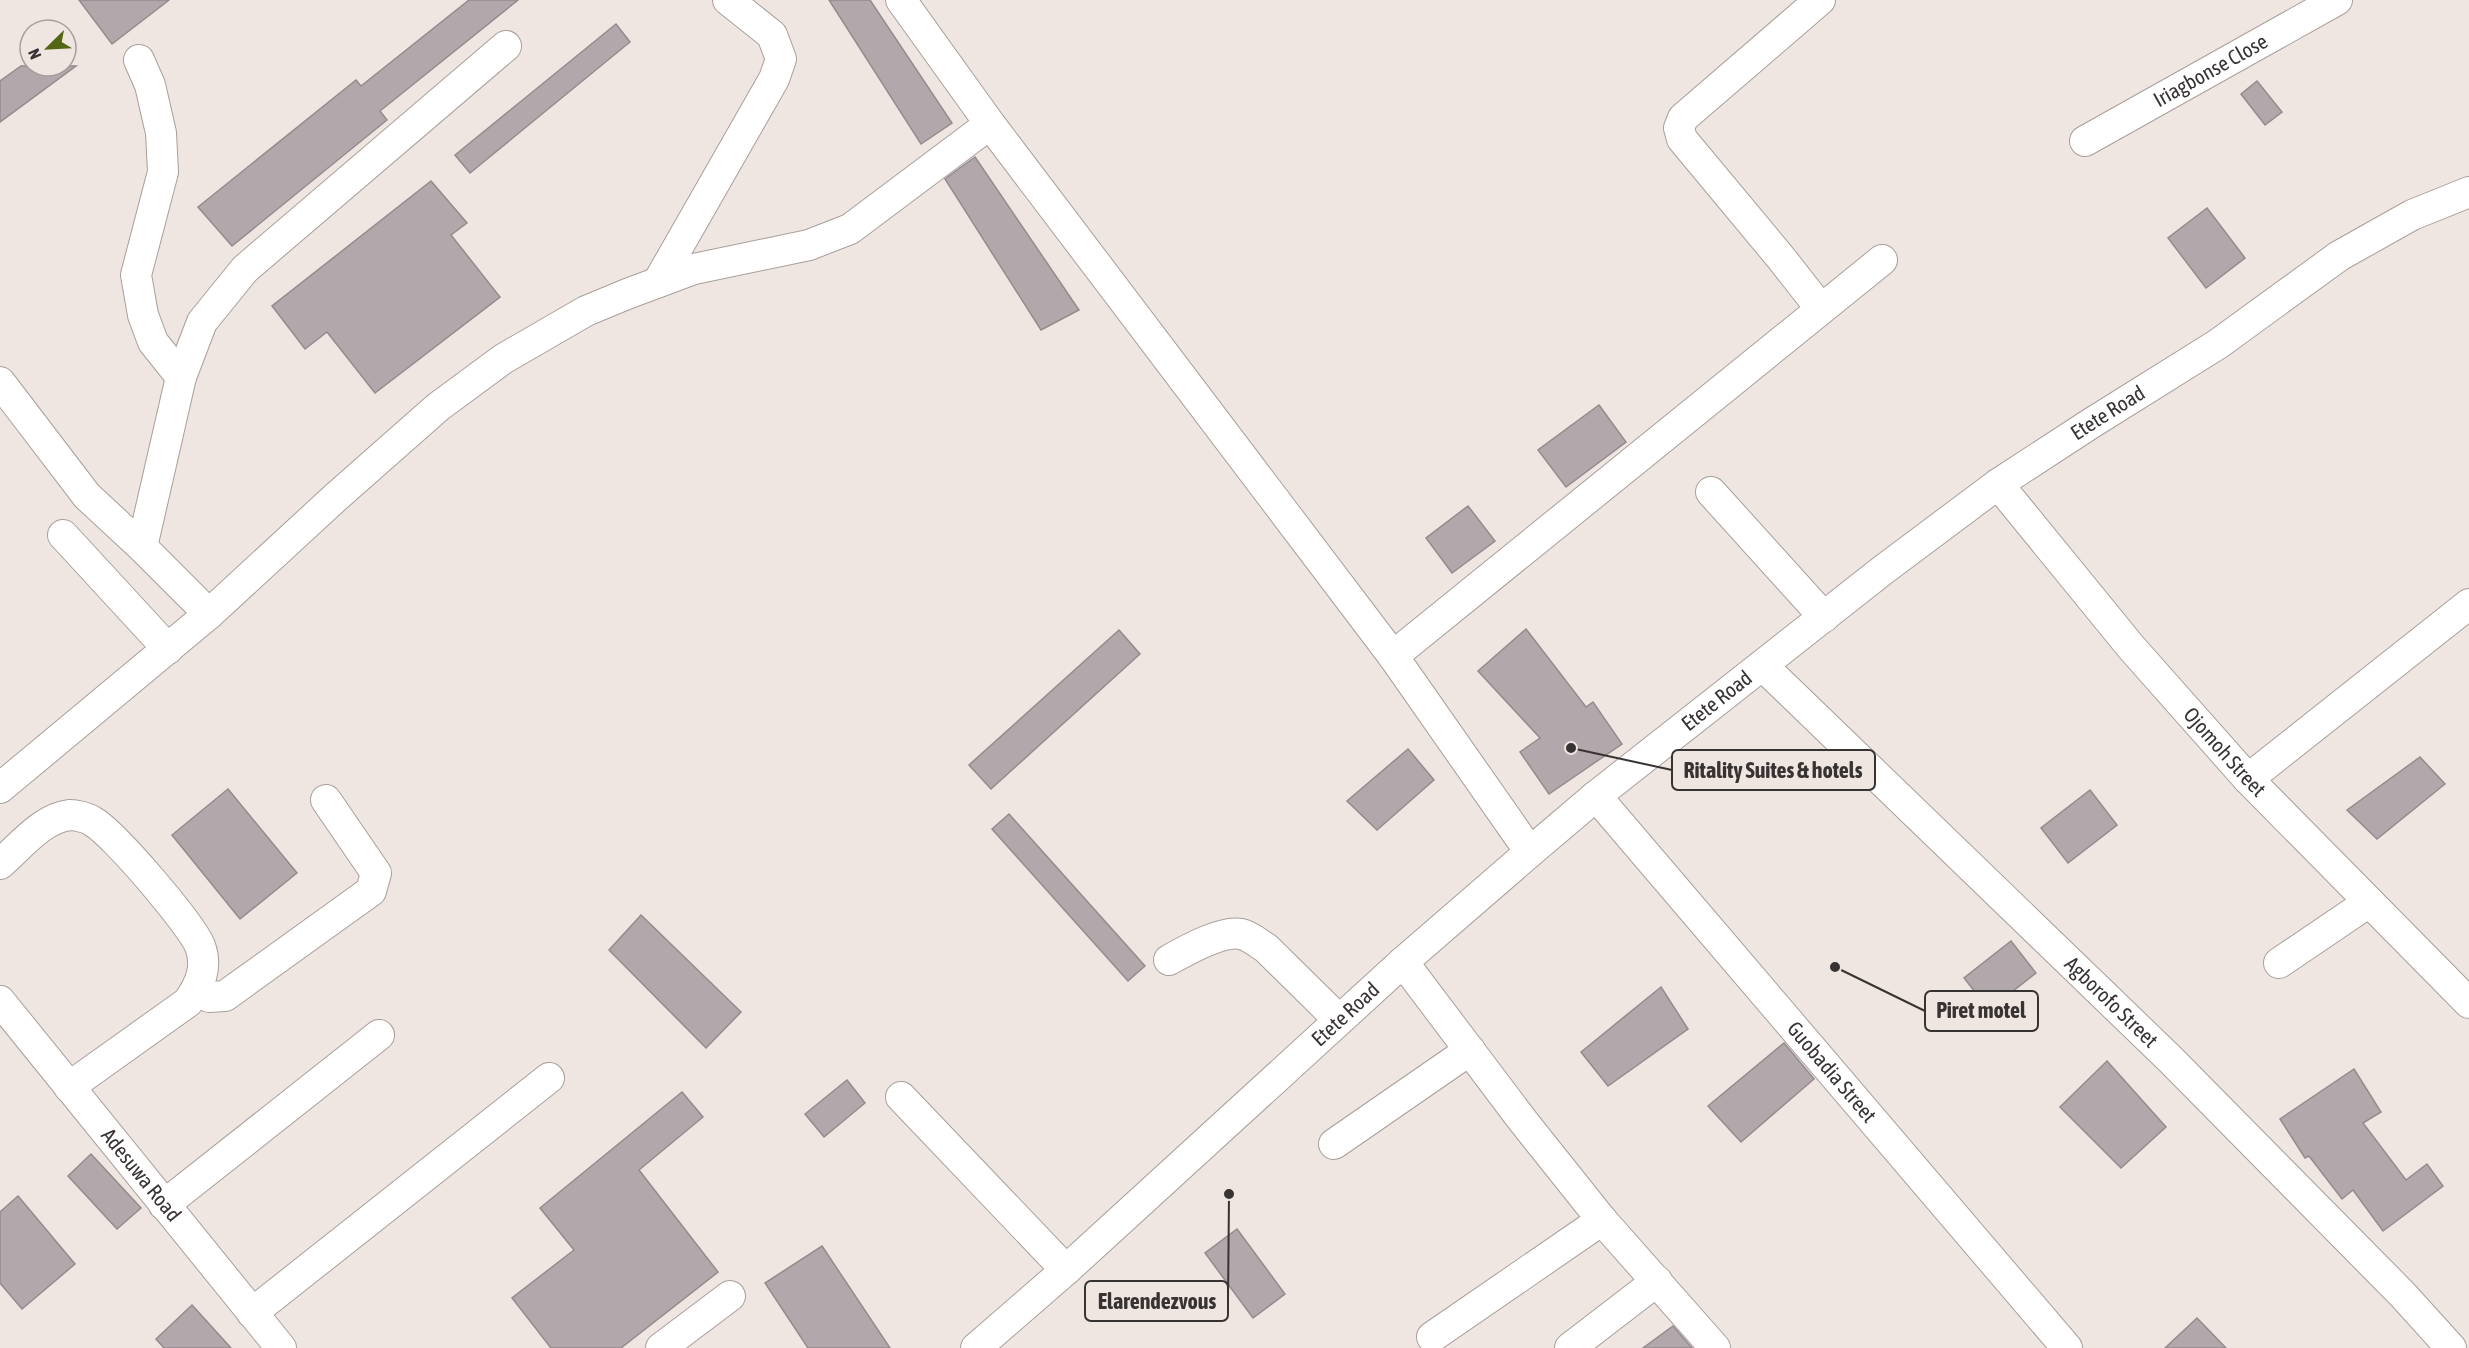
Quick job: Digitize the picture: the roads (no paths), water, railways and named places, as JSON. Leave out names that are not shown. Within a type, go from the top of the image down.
[{"type":"street","points":[[658,282],[774,79],[781,59],[772,35],[728,0]]},
{"type":"street","points":[[902,0],[990,124],[1393,656],[1530,852]]},
{"type":"street","points":[[1820,0],[1683,118],[1679,128],[1682,139],[1821,309]]},
{"type":"street","name":"Iriagbonse Close","points":[[2085,141],[2337,0]]},
{"type":"street","points":[[142,547],[181,377],[202,322],[245,269],[506,46]]},
{"type":"street","points":[[139,60],[150,85],[162,133],[162,172],[136,275],[143,315],[153,342],[181,377]]},
{"type":"street","points":[[0,788],[209,614],[438,406],[503,359],[586,311],[658,282],[694,269],[809,245],[850,229],[990,124]]},
{"type":"street","name":"Etete Road","points":[[976,1348],[1066,1270],[1403,962],[1530,852],[1596,796],[1824,617],[1998,484],[2090,423],[2218,344],[2339,256],[2412,215],[2469,192]]},
{"type":"street","points":[[1393,656],[1882,260]]},
{"type":"street","points":[[0,382],[87,496],[209,614]]},
{"type":"street","name":"Ojomoh Street","points":[[1998,484],[2131,647],[2248,779],[2469,1004]]},
{"type":"street","points":[[1711,492],[1824,617]]},
{"type":"street","points":[[63,535],[168,649]]},
{"type":"street","points":[[2248,779],[2469,604]]},
{"type":"street","name":"Agborofo Street","points":[[1762,666],[2171,1060],[2403,1295],[2451,1348]]},
{"type":"street","name":"Guobadia Street","points":[[1596,796],[2067,1348]]},
{"type":"street","points":[[197,989],[209,997],[225,996],[371,891],[376,873],[326,800]]},
{"type":"street","points":[[0,864],[48,822],[72,815],[92,820],[117,842],[186,924],[200,947],[203,973],[197,989],[188,1002],[69,1087]]},
{"type":"street","points":[[2279,963],[2369,902]]},
{"type":"street","points":[[1169,960],[1224,935],[1239,933],[1266,948],[1339,1020]]},
{"type":"street","points":[[1403,962],[1523,1121],[1602,1220],[1715,1348]]},
{"type":"street","name":"Adesuwa Road","points":[[1,1005],[280,1348]]},
{"type":"street","points":[[164,1204],[379,1035]]},
{"type":"street","points":[[1334,1144],[1470,1050]]},
{"type":"street","points":[[252,1313],[549,1078]]},
{"type":"street","points":[[901,1097],[1066,1270]]},
{"type":"street","points":[[1432,1337],[1602,1220]]},
{"type":"street","points":[[1570,1348],[1657,1281]]},
{"type":"street","points":[[661,1348],[730,1296]]},
{"type":"place","name":"Ritality Suites & hotels","points":[[1571,748]]},
{"type":"place","name":"Piret motel","points":[[1835,967]]},
{"type":"place","name":"Elarendezvous","points":[[1229,1194]]}]
